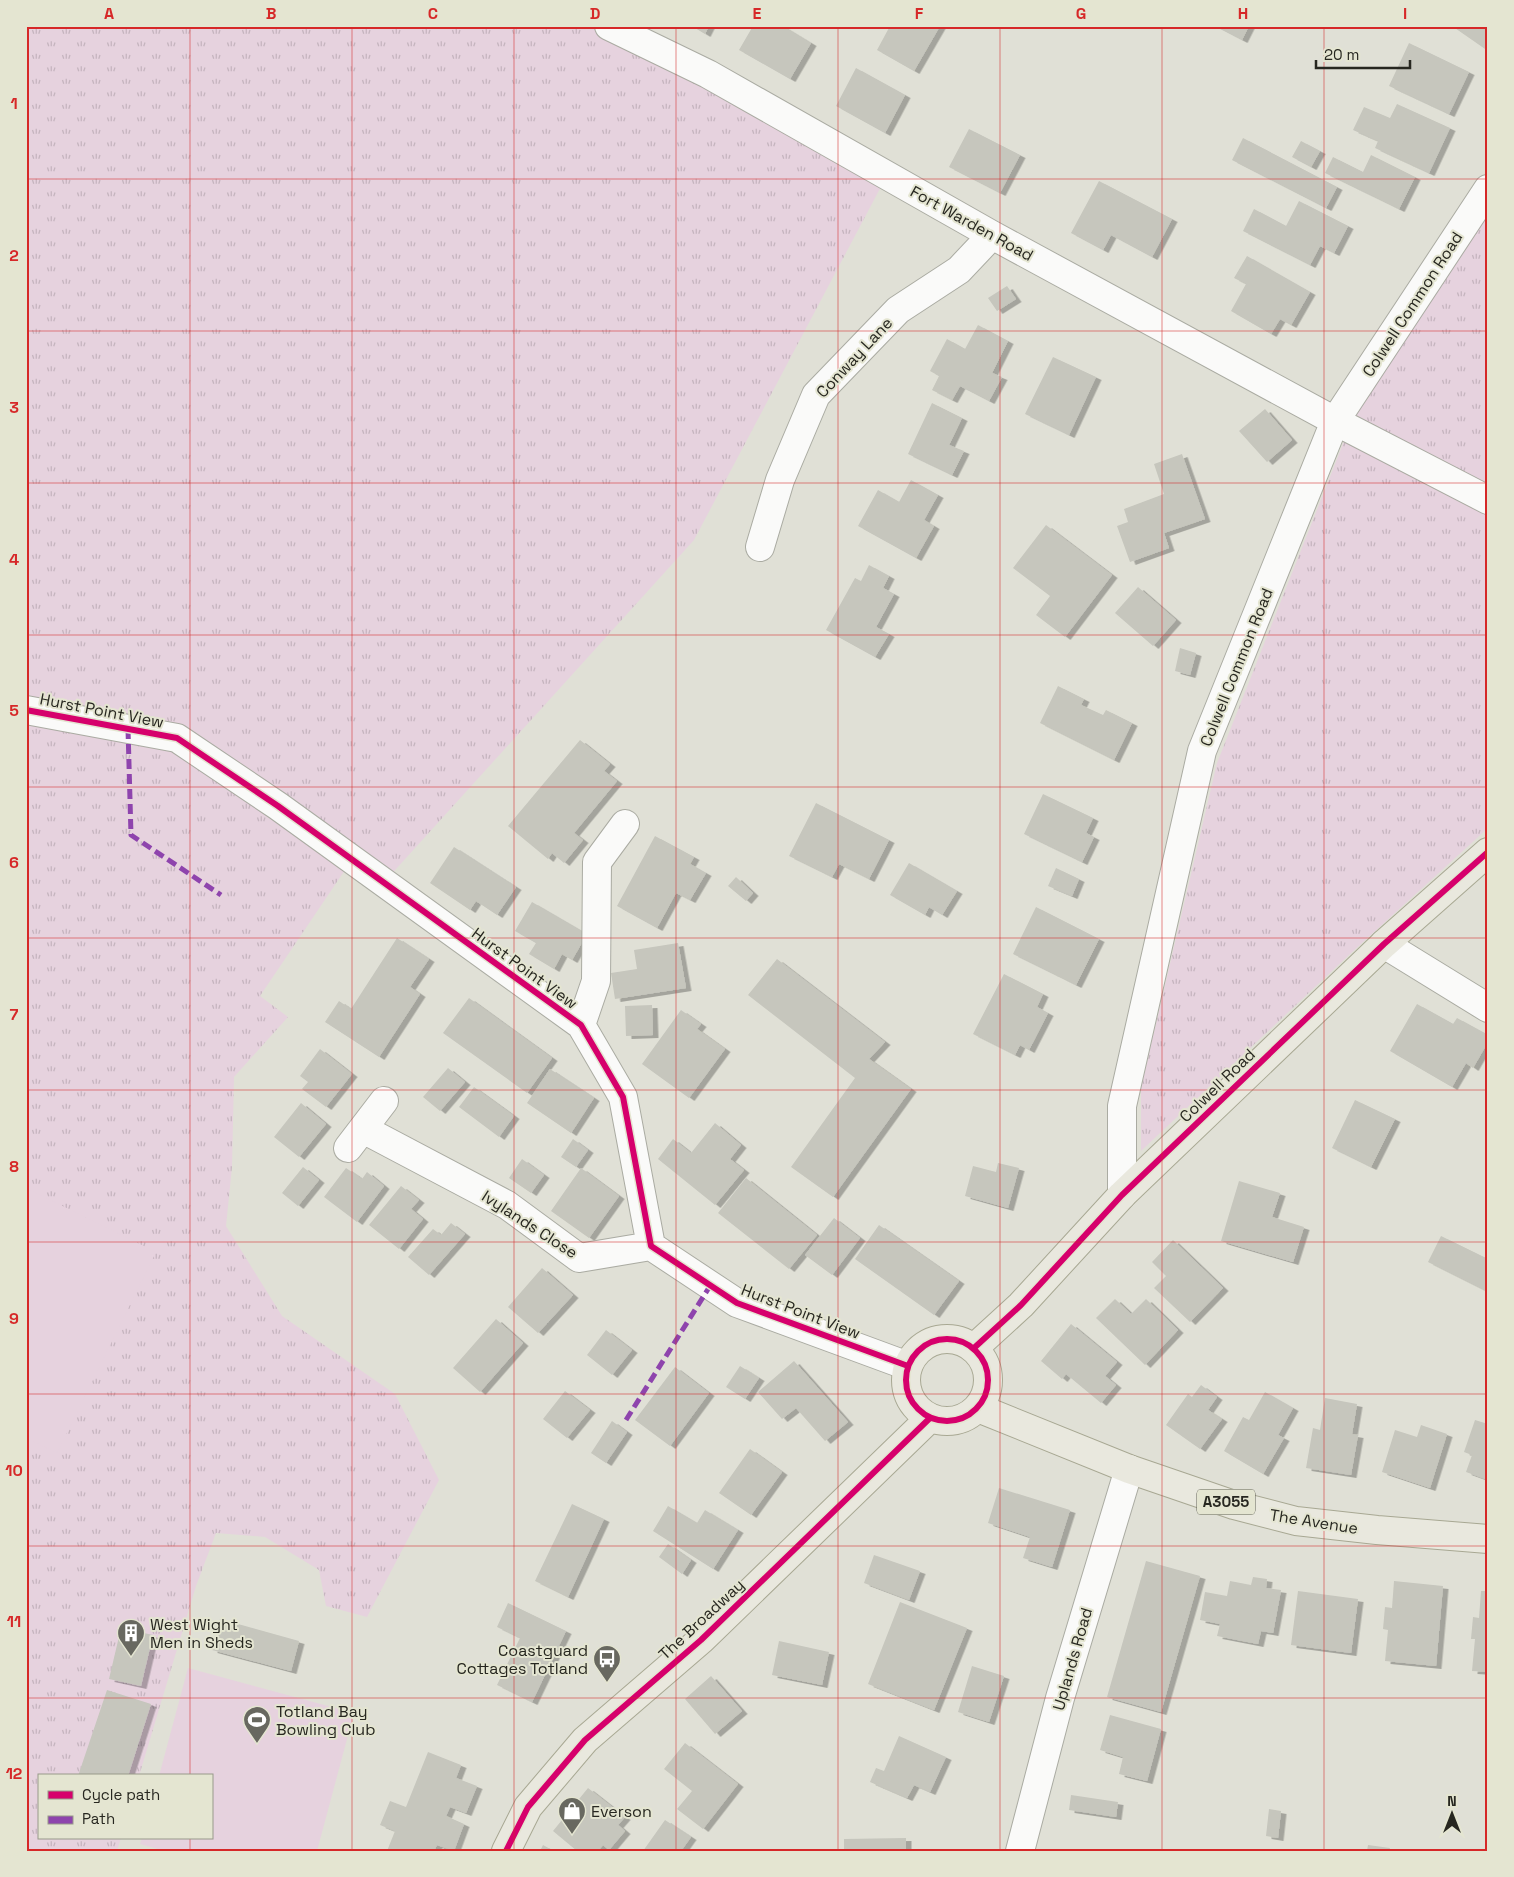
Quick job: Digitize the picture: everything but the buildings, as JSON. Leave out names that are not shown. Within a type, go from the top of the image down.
[{"type":"main road","name":"Colwell Road","points":[[974,1348],[1021,1305],[1122,1195],[1384,944],[1488,852]]},
{"type":"main road","points":[[947,1338],[961,1341],[974,1348],[984,1359],[989,1378],[987,1393],[978,1408],[966,1416],[952,1421],[930,1418],[919,1410],[910,1398],[906,1376],[908,1366],[915,1353],[926,1344],[947,1338]]},
{"type":"main road","name":"The Avenue","points":[[978,1408],[1129,1468],[1234,1505],[1296,1521],[1488,1539]]},
{"type":"main road","name":"The Broadway","points":[[506,1851],[528,1807],[585,1740],[701,1640],[930,1418]]},
{"type":"street","name":"Fort Warden Road","points":[[609,26],[708,74],[992,236],[1334,421],[1488,500]]},
{"type":"street","name":"Colwell Common Road","points":[[1122,1195],[1122,1106],[1202,751],[1334,421],[1488,189]]},
{"type":"street","name":"Conway Lane","points":[[760,547],[780,480],[816,395],[898,310],[959,270],[992,236]]},
{"type":"street","name":"Hurst Point View","points":[[26,710],[177,738],[278,806],[581,1025],[623,1097],[651,1246],[736,1303],[908,1366]]},
{"type":"street","points":[[581,1025],[596,981],[598,862],[625,824]]},
{"type":"street","points":[[1384,944],[1488,1008]]},
{"type":"street","name":"Ivylands Close","points":[[384,1101],[355,1138],[507,1205],[579,1258],[651,1246]]},
{"type":"street","name":"Uplands Road","points":[[1020,1851],[1060,1698],[1129,1468]]},
{"type":"green space","points":[[26,26],[591,26],[710,87],[884,181],[694,540],[387,879],[181,731],[26,703]]},
{"type":"green space","points":[[1488,213],[1488,828],[1350,954],[1141,1151],[1141,1088],[1217,763],[1356,411]]},
{"type":"green space","points":[[26,717],[174,746],[347,867],[260,996],[288,1017],[234,1077],[232,1167],[226,1226],[282,1316],[395,1394],[439,1480],[367,1617],[326,1606],[319,1570],[265,1537],[216,1533],[196,1586],[140,1774],[38,1774],[38,1840],[120,1840],[117,1851],[26,1851]]},
{"type":"green space","points":[[26,1188],[156,1252],[57,1453],[26,1438]]},
{"type":"green space","name":"Totland Bay Bowling Club","points":[[188,1668],[354,1713],[317,1851],[165,1851],[140,1844],[141,1840],[212,1840],[212,1774],[160,1774]]},
{"type":"marked path","points":[[128,729],[131,835],[221,895]]},
{"type":"marked path","points":[[626,1420],[710,1286]]},
{"type":"cycle path","points":[[26,710],[177,738],[278,806],[581,1025],[623,1097],[651,1246],[737,1303],[908,1366]]},
{"type":"cycle path","points":[[974,1348],[1021,1305],[1122,1195],[1384,944],[1488,852]]},
{"type":"cycle path","points":[[947,1339],[963,1342],[976,1351],[985,1364],[988,1380],[985,1396],[976,1409],[963,1418],[947,1421],[931,1418],[918,1409],[909,1396],[906,1380],[909,1364],[918,1351],[931,1342],[947,1339]]},
{"type":"cycle path","points":[[506,1851],[528,1807],[585,1740],[701,1640],[930,1418]]},
{"type":"place","name":"West Wight Men in Sheds","points":[[131,1657]]},
{"type":"place","name":"Coastguard Cottages Totland","points":[[607,1683]]},
{"type":"place","name":"Totland Bay Bowling Club","points":[[257,1744]]},
{"type":"place","name":"Everson","points":[[572,1835]]}]
